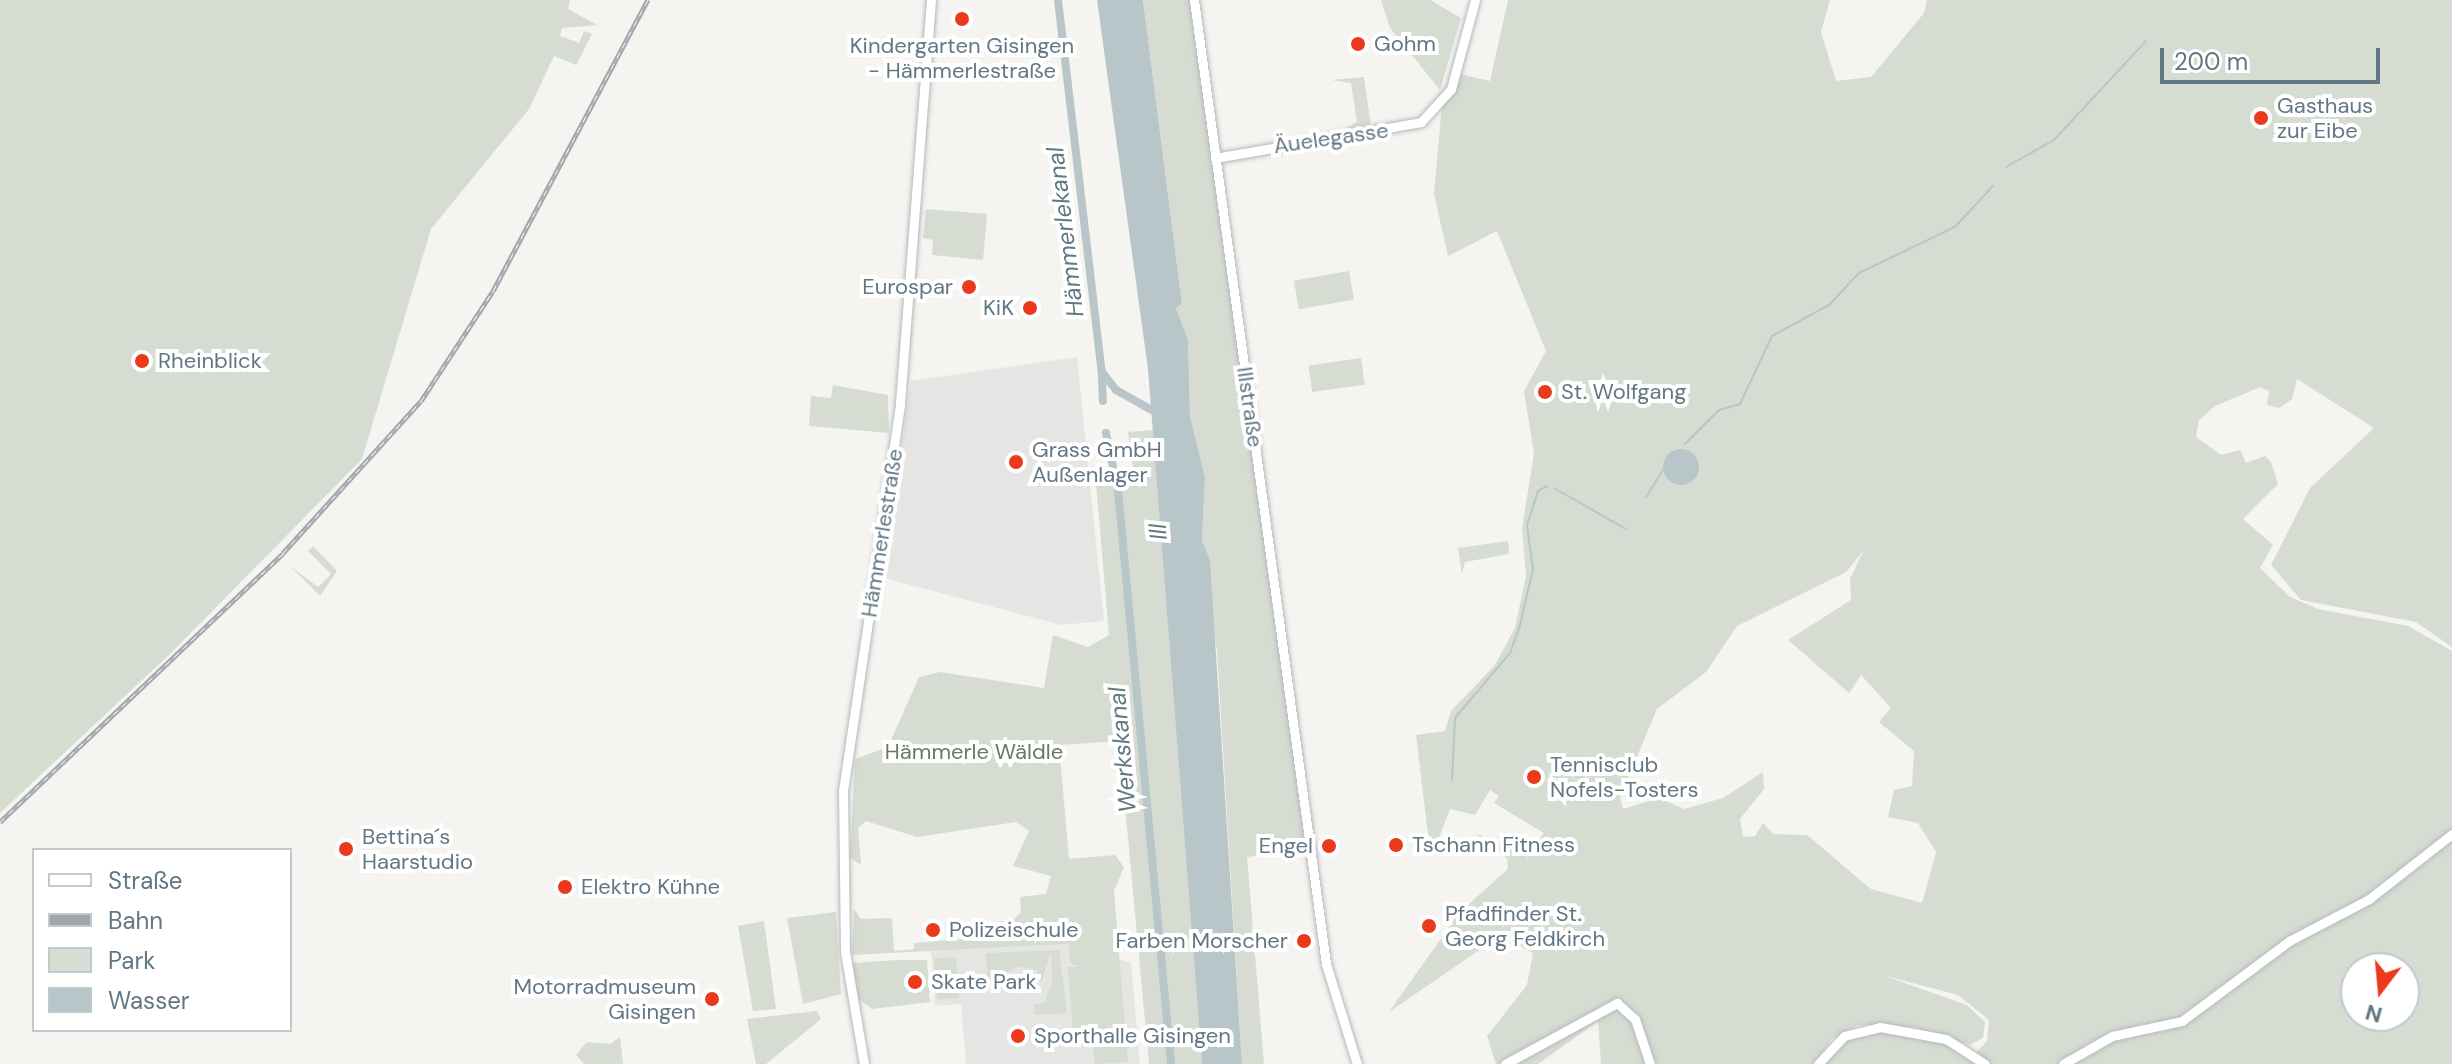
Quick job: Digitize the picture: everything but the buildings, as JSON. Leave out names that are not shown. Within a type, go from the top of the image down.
[{"type":"street","name":"Hämmerlestraße","points":[[864,1064],[845,952],[843,791],[900,403],[931,0]]},
{"type":"street","name":"Illstraße","points":[[1194,0],[1334,1006],[1357,1064]]},
{"type":"street","name":"Äuelegasse","points":[[1215,158],[1398,129],[1442,104],[1475,0]]},
{"type":"street","points":[[2063,1064],[2112,1036],[2182,1021],[2289,941],[2369,899],[2452,834]]},
{"type":"street","points":[[1505,1064],[1617,1003],[1635,1019],[1650,1064]]},
{"type":"street","points":[[1818,1064],[1844,1036],[1880,1027],[1946,1039],[1985,1064]]},
{"type":"shaded area","points":[[1077,357],[1104,621],[1061,625],[884,578],[911,381]]},
{"type":"shaded area","points":[[1069,944],[1131,963],[1140,1064],[966,1064],[961,1004],[935,1006],[931,951]]},
{"type":"green space","points":[[0,0],[570,0],[568,9],[597,25],[562,28],[560,36],[579,43],[584,31],[592,34],[576,65],[554,56],[529,109],[431,229],[362,459],[170,654],[0,813]]},
{"type":"green space","points":[[1143,0],[1194,0],[1310,849],[1247,857],[1264,1064],[1242,1064],[1217,651],[1202,541],[1205,477],[1190,416],[1188,340],[1176,308],[1182,304]]},
{"type":"green space","points":[[1381,0],[1430,0],[1461,18],[1440,90],[1390,28]]},
{"type":"green space","points":[[1508,0],[1830,0],[1821,32],[1836,81],[1871,77],[1924,13],[1927,0],[2452,0],[2452,647],[2416,622],[2301,600],[2271,565],[2310,488],[2374,428],[2297,379],[2292,399],[2279,408],[2267,405],[2269,391],[2260,387],[2215,406],[2199,420],[2196,437],[2221,455],[2240,450],[2246,463],[2265,456],[2271,462],[2278,484],[2243,519],[2273,545],[2260,568],[2290,597],[2318,609],[2408,626],[2452,651],[2452,832],[2367,897],[2317,920],[2358,908],[2452,837],[2452,1064],[1601,1064],[1598,1021],[1538,1064],[1496,1064],[1487,1036],[1527,985],[1533,953],[1500,936],[1389,1012],[1459,913],[1508,869],[1507,858],[1475,833],[1525,855],[1544,833],[1494,803],[1499,796],[1490,790],[1475,815],[1450,809],[1437,843],[1428,834],[1416,735],[1445,731],[1451,711],[1495,665],[1515,628],[1526,576],[1522,528],[1534,454],[1524,391],[1546,351],[1497,231],[1448,256],[1434,194],[1442,104],[1456,73],[1490,81]],"holes":[[[1864,550],[1850,579],[1851,600],[1788,640],[1849,693],[1861,675],[1891,708],[1879,722],[1914,751],[1912,786],[1894,790],[1888,817],[1918,823],[1936,852],[1922,903],[1871,889],[1807,835],[1773,834],[1763,823],[1755,836],[1743,837],[1740,819],[1764,789],[1763,772],[1723,798],[1684,809],[1659,798],[1623,809],[1620,797],[1657,709],[1706,672],[1737,626],[1846,572]],[[1882,975],[1958,995],[1989,1020],[1987,1041],[1973,1056],[1945,1042],[1880,1030],[1845,1038],[1825,1058],[1820,1055],[1833,1038],[1859,1025],[1914,1027],[1969,1045],[1983,1038],[1985,1022],[1967,1005]]]},
{"type":"green space","points":[[1364,77],[1371,127],[1342,130],[1357,122],[1351,83],[1331,80]]},
{"type":"green space","points":[[926,209],[987,214],[983,260],[932,255],[933,240],[923,238]]},
{"type":"green space","points":[[1349,271],[1354,300],[1299,309],[1294,281]]},
{"type":"green space","points":[[1361,358],[1365,385],[1312,392],[1309,365]]},
{"type":"green space","points":[[833,385],[888,395],[889,433],[809,426],[811,396],[831,398]]},
{"type":"green space","name":"Hämmerle Wäldle","points":[[1153,430],[1202,1064],[1149,1064],[1119,741],[1059,745],[1069,859],[1115,855],[1124,867],[1114,891],[1128,1062],[1095,1064],[1093,1046],[1074,1047],[1068,967],[1079,967],[1070,963],[1069,944],[852,955],[854,909],[861,919],[892,918],[894,951],[914,949],[914,943],[974,938],[973,923],[1011,921],[1021,913],[1020,897],[1046,894],[1051,876],[1013,866],[1029,831],[1016,822],[917,837],[866,821],[858,828],[861,865],[850,858],[855,759],[888,747],[919,677],[940,672],[1044,688],[1053,635],[1088,647],[1109,635],[1096,483],[1135,482],[1128,432]]},
{"type":"green space","points":[[1508,541],[1509,554],[1465,562],[1462,574],[1458,548]]},
{"type":"green space","points":[[313,546],[337,571],[320,596],[289,565],[318,587],[331,574],[308,551]]},
{"type":"green space","points":[[836,912],[841,994],[803,1004],[787,918]]},
{"type":"green space","points":[[764,921],[776,1009],[753,1011],[738,926]]},
{"type":"green space","points":[[1059,950],[1067,1013],[1035,1015],[1034,1004],[1044,1003],[1052,982],[1051,951],[1041,983],[1036,970],[1017,966],[988,988],[986,953]]},
{"type":"green space","points":[[956,957],[959,998],[937,999],[934,959]]},
{"type":"green space","points":[[927,960],[930,1002],[872,1009],[856,997],[853,963]]},
{"type":"green space","points":[[817,1011],[821,1019],[766,1064],[756,1064],[747,1019]]},
{"type":"green space","points":[[620,1037],[623,1064],[584,1064],[576,1055],[587,1042],[610,1044]]},
{"type":"water","points":[[1097,0],[1143,0],[1182,304],[1176,308],[1188,340],[1190,416],[1205,477],[1202,541],[1210,560],[1242,1064],[1202,1064],[1148,369]]},
{"type":"water","points":[[1681,449],[1694,454],[1699,467],[1694,480],[1681,485],[1668,480],[1663,467],[1668,454]]},
{"type":"waterway","name":"Hämmerlekanal","points":[[1058,0],[1102,372],[1116,390],[1159,414]]},
{"type":"waterway","points":[[2006,167],[2054,140],[2146,41]]},
{"type":"waterway","points":[[1685,444],[1719,410],[1740,404],[1772,336],[1829,305],[1859,273],[1955,227],[1993,186]]},
{"type":"waterway","name":"Werkskanal","points":[[1102,376],[1103,401]]},
{"type":"waterway","name":"Werkskanal","points":[[1106,433],[1118,490],[1171,1064]]},
{"type":"waterway","points":[[1646,497],[1665,467]]},
{"type":"waterway","points":[[1452,780],[1455,718],[1510,653],[1520,625],[1533,569],[1527,525],[1538,491],[1547,486]]},
{"type":"waterway","points":[[1554,488],[1626,529]]},
{"type":"railway","points":[[0,822],[283,553],[421,401],[493,291],[648,0]]},
{"type":"place","name":"Kindergarten Gisingen - Hämmerlestraße","points":[[962,19]]},
{"type":"place","name":"Gohm","points":[[1358,44]]},
{"type":"place","name":"Gasthaus zur Eibe","points":[[2261,118]]},
{"type":"place","name":"Eurospar","points":[[969,287]]},
{"type":"place","name":"KiK","points":[[1030,308]]},
{"type":"place","name":"Rheinblick","points":[[142,361]]},
{"type":"place","name":"St. Wolfgang","points":[[1545,392]]},
{"type":"place","name":"Grass GmbH Außenlager","points":[[1016,462]]},
{"type":"place","name":"Tennisclub Nofels-Tosters","points":[[1534,777]]},
{"type":"place","name":"Tschann Fitness","points":[[1396,845]]},
{"type":"place","name":"Engel","points":[[1329,846]]},
{"type":"place","name":"Bettina´s Haarstudio","points":[[346,849]]},
{"type":"place","name":"Elektro Kühne","points":[[565,887]]},
{"type":"place","name":"Pfadfinder St. Georg Feldkirch","points":[[1429,926]]},
{"type":"place","name":"Polizeischule","points":[[933,930]]},
{"type":"place","name":"Farben Morscher","points":[[1304,941]]},
{"type":"place","name":"Skate Park","points":[[915,982]]},
{"type":"place","name":"Motorradmuseum Gisingen","points":[[712,999]]},
{"type":"place","name":"Sporthalle Gisingen","points":[[1018,1036]]},
{"type":"water label","name":"Ill","points":[[1158,532]]}]
